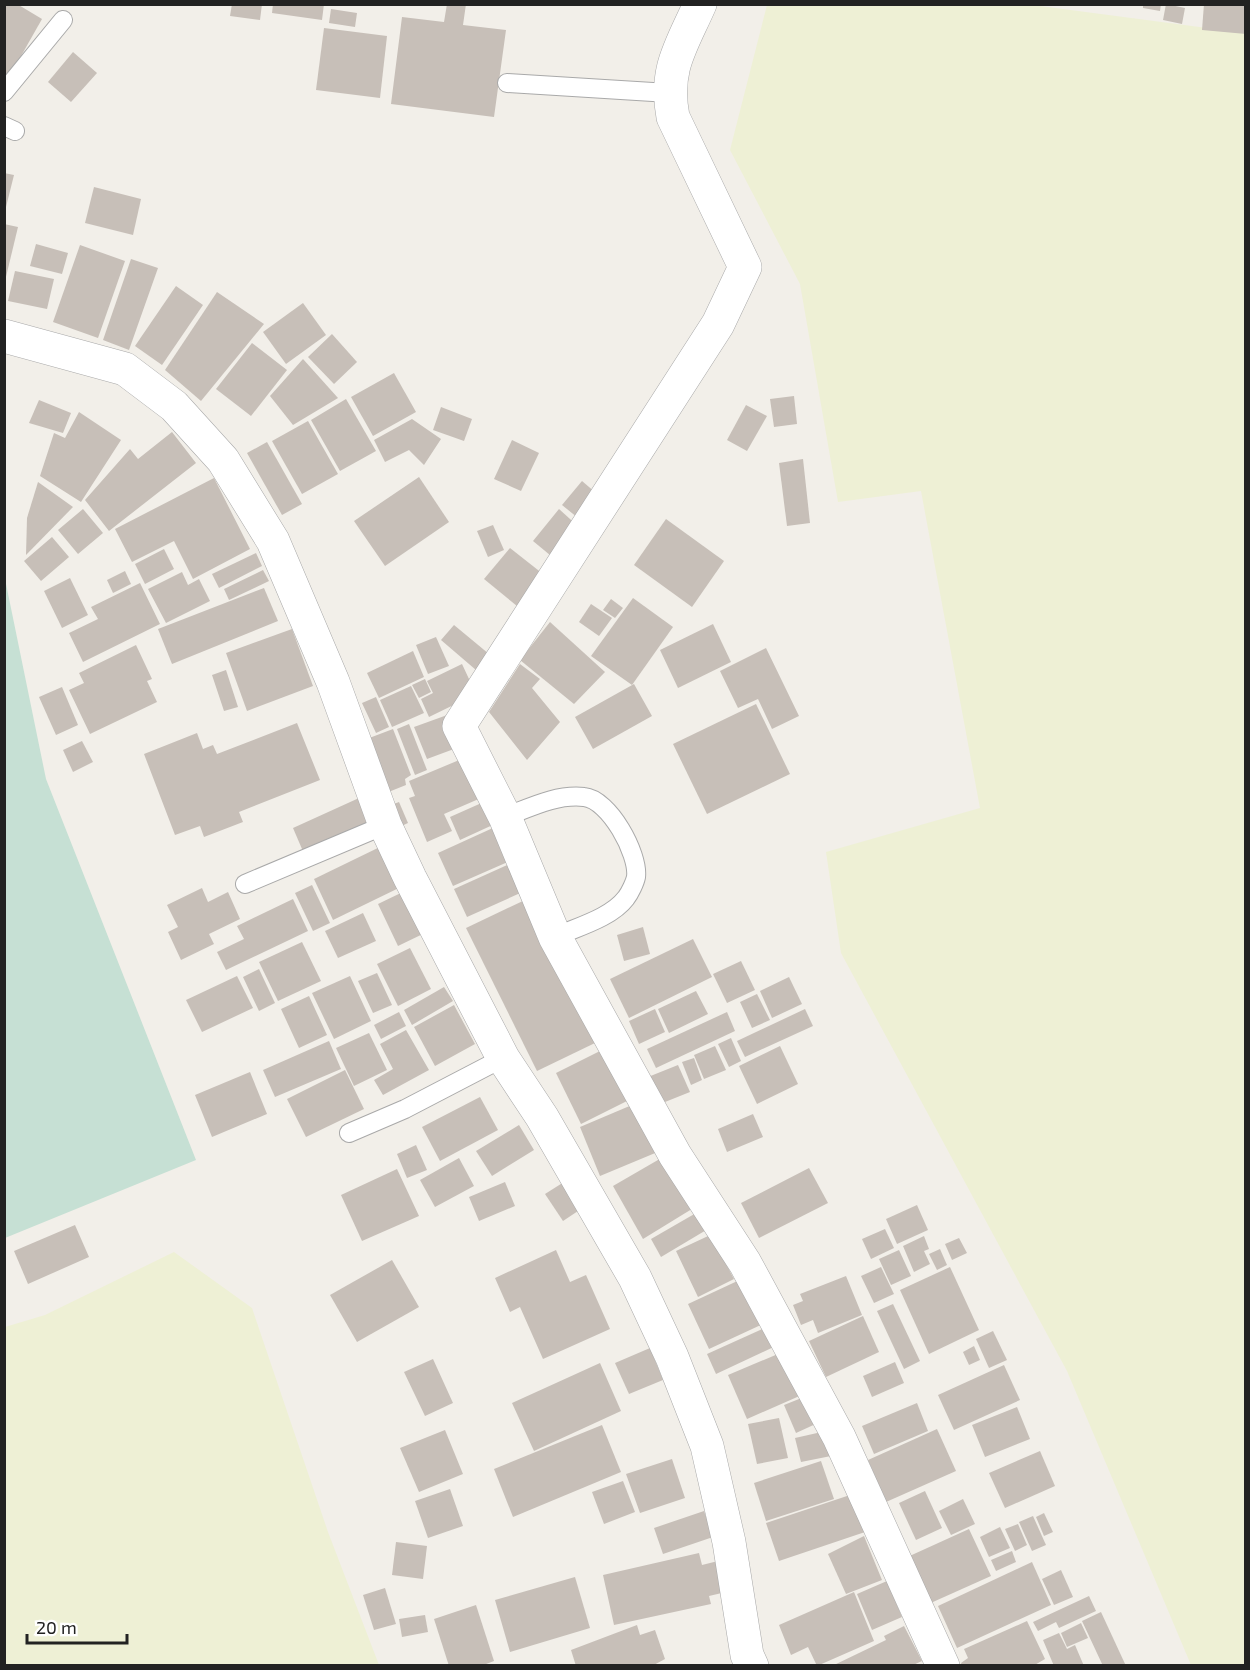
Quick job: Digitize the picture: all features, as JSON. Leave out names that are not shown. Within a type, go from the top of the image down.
[{"type":"street","points":[[700,4],[673,63],[669,93],[673,117],[745,267],[718,324],[459,726],[506,817],[555,937],[675,1155],[745,1263],[833,1427],[943,1665]]},
{"type":"street","points":[[4,336],[125,369],[174,406],[223,460],[273,541],[333,682],[385,825],[503,1058],[542,1117],[635,1278],[672,1357],[707,1446],[729,1542],[747,1656],[752,1665]]},
{"type":"lane","points":[[4,92],[63,20]]},
{"type":"lane","points":[[507,83],[669,93]]},
{"type":"lane","points":[[506,817],[549,800],[587,797],[610,813],[630,847],[636,876],[626,898],[602,916],[555,937]]},
{"type":"lane","points":[[246,884],[385,825]]},
{"type":"lane","points":[[349,1133],[405,1108],[503,1058]]},
{"type":"green space","points":[[1025,4],[1245,33],[1245,1665],[1191,1665],[1067,1371],[841,953],[826,852],[980,808],[921,491],[838,502],[800,284],[730,150],[767,5]]},
{"type":"green space","points":[[4,574],[46,779],[196,1160],[5,1238]]},
{"type":"green space","points":[[174,1252],[252,1308],[328,1532],[379,1665],[5,1665],[5,1327],[45,1315]]},
{"type":"building","points":[[4,4],[17,4],[42,19],[4,86]]},
{"type":"building","points":[[232,4],[262,4],[260,20],[230,16]]},
{"type":"building","points":[[273,4],[324,4],[322,20],[272,13]]},
{"type":"building","points":[[447,4],[466,4],[463,25],[506,30],[494,117],[391,104],[402,17],[444,22]]},
{"type":"building","points":[[1143,4],[1161,4],[1160,11],[1143,8]]},
{"type":"building","points":[[1166,4],[1185,8],[1182,24],[1163,20]]},
{"type":"building","points":[[1204,4],[1246,4],[1246,34],[1202,30]]},
{"type":"building","points":[[331,9],[357,13],[355,27],[329,23]]},
{"type":"building","points":[[324,28],[387,36],[380,98],[316,90]]},
{"type":"building","points":[[73,52],[97,73],[71,102],[48,82]]},
{"type":"building","points":[[4,173],[14,175],[5,211],[4,211]]},
{"type":"building","points":[[94,187],[141,199],[133,235],[85,223]]},
{"type":"building","points":[[4,224],[18,227],[5,281],[4,281]]},
{"type":"building","points":[[36,244],[68,253],[62,274],[30,266]]},
{"type":"building","points":[[80,245],[125,261],[98,338],[53,322]]},
{"type":"building","points":[[131,259],[158,268],[129,350],[103,340]]},
{"type":"building","points":[[15,271],[54,279],[47,309],[8,301]]},
{"type":"building","points":[[176,286],[203,305],[162,365],[135,346]]},
{"type":"building","points":[[217,292],[264,324],[201,401],[165,370]]},
{"type":"building","points":[[303,303],[326,335],[286,364],[263,332]]},
{"type":"building","points":[[332,334],[357,362],[334,384],[308,357]]},
{"type":"building","points":[[252,343],[287,370],[251,416],[216,389]]},
{"type":"building","points":[[303,359],[338,398],[293,425],[270,396]]},
{"type":"building","points":[[394,373],[416,412],[373,436],[351,397]]},
{"type":"building","points":[[794,396],[797,424],[774,427],[770,399]]},
{"type":"building","points":[[346,399],[376,451],[340,471],[311,420]]},
{"type":"building","points":[[39,400],[71,413],[63,433],[29,423]]},
{"type":"building","points":[[746,405],[767,416],[747,451],[727,440]]},
{"type":"building","points":[[441,407],[472,419],[464,441],[433,430]]},
{"type":"building","points":[[79,412],[121,440],[81,502],[40,476],[54,433],[65,438]]},
{"type":"building","points":[[412,419],[441,439],[424,465],[409,450],[385,462],[374,440]]},
{"type":"building","points":[[308,421],[338,474],[302,494],[272,441]]},
{"type":"building","points":[[172,432],[196,463],[109,531],[85,500],[130,449],[138,459]]},
{"type":"building","points":[[512,440],[539,453],[521,491],[494,479]]},
{"type":"building","points":[[267,442],[302,504],[282,515],[247,453]]},
{"type":"building","points":[[803,459],[810,523],[787,526],[779,463]]},
{"type":"building","points":[[419,477],[449,522],[385,566],[354,521]]},
{"type":"building","points":[[214,478],[250,549],[193,579],[174,541],[132,562],[115,529]]},
{"type":"building","points":[[582,481],[603,499],[583,522],[562,505]]},
{"type":"building","points":[[38,482],[73,507],[26,555],[27,518]]},
{"type":"building","points":[[83,509],[103,533],[78,554],[58,530]]},
{"type":"building","points":[[559,509],[581,529],[556,560],[533,541]]},
{"type":"building","points":[[666,519],[724,561],[692,607],[634,565]]},
{"type":"building","points":[[493,525],[504,550],[488,557],[477,531]]},
{"type":"building","points":[[52,537],[69,557],[41,581],[24,561]]},
{"type":"building","points":[[510,548],[543,574],[517,606],[484,579]]},
{"type":"building","points":[[164,549],[174,569],[145,584],[135,564]]},
{"type":"building","points":[[256,553],[262,566],[219,588],[212,574]]},
{"type":"building","points":[[263,570],[269,581],[229,600],[224,589]]},
{"type":"building","points":[[125,571],[131,584],[113,593],[107,580]]},
{"type":"building","points":[[182,572],[188,585],[199,579],[210,601],[166,623],[148,589]]},
{"type":"building","points":[[70,578],[88,615],[62,628],[44,591]]},
{"type":"building","points":[[140,583],[160,624],[83,662],[69,633],[98,619],[91,607]]},
{"type":"building","points":[[264,588],[278,621],[172,664],[158,629]]},
{"type":"building","points":[[633,598],[673,627],[632,685],[591,656]]},
{"type":"building","points":[[611,599],[623,608],[615,618],[603,610]]},
{"type":"building","points":[[591,604],[612,618],[599,636],[579,622]]},
{"type":"building","points":[[550,622],[605,672],[574,704],[520,660]]},
{"type":"building","points":[[713,624],[731,662],[678,688],[660,650]]},
{"type":"building","points":[[454,625],[489,654],[476,670],[441,640]]},
{"type":"building","points":[[292,629],[313,686],[247,711],[226,653]]},
{"type":"building","points":[[436,637],[449,666],[428,674],[416,645]]},
{"type":"building","points":[[136,645],[152,679],[147,681],[157,702],[90,734],[69,690],[84,683],[79,673]]},
{"type":"building","points":[[766,648],[799,716],[772,729],[758,699],[738,708],[720,671]]},
{"type":"building","points":[[413,651],[424,677],[379,698],[367,673]]},
{"type":"building","points":[[462,664],[476,694],[429,717],[421,699],[433,693],[427,681]]},
{"type":"building","points":[[520,664],[540,679],[532,688],[560,722],[527,760],[489,712]]},
{"type":"building","points":[[226,670],[238,707],[224,711],[212,675]]},
{"type":"building","points":[[425,679],[431,692],[419,698],[412,685]]},
{"type":"building","points":[[634,684],[652,716],[593,749],[575,717]]},
{"type":"building","points":[[411,686],[424,713],[392,727],[380,700]]},
{"type":"building","points":[[62,687],[78,725],[56,735],[39,697]]},
{"type":"building","points":[[376,697],[389,727],[376,733],[362,703]]},
{"type":"building","points":[[756,704],[790,774],[707,814],[673,744]]},
{"type":"building","points":[[450,714],[462,746],[427,759],[414,727]]},
{"type":"building","points":[[297,723],[320,780],[239,812],[243,822],[204,837],[200,826],[175,835],[144,754],[197,733],[203,749],[213,745],[217,754]]},
{"type":"building","points":[[409,724],[427,770],[415,775],[397,729]]},
{"type":"building","points":[[393,729],[411,775],[405,779],[406,785],[386,793],[364,740]]},
{"type":"building","points":[[82,741],[93,762],[73,772],[63,750]]},
{"type":"building","points":[[464,758],[481,798],[444,814],[452,831],[427,842],[409,798],[415,796],[409,781]]},
{"type":"building","points":[[359,798],[371,826],[305,856],[293,828]]},
{"type":"building","points":[[486,801],[497,823],[460,840],[450,817]]},
{"type":"building","points":[[399,802],[408,823],[395,829],[386,807]]},
{"type":"building","points":[[495,827],[510,861],[453,886],[438,853]]},
{"type":"building","points":[[386,844],[405,885],[333,920],[314,879]]},
{"type":"building","points":[[514,862],[527,890],[467,917],[454,889]]},
{"type":"building","points":[[312,885],[330,923],[313,931],[295,893]]},
{"type":"building","points":[[202,888],[208,902],[228,892],[240,919],[209,934],[214,944],[181,960],[168,932],[178,927],[167,905]]},
{"type":"building","points":[[409,889],[429,931],[398,946],[378,904]]},
{"type":"building","points":[[293,899],[308,931],[226,970],[217,952],[244,939],[237,926]]},
{"type":"building","points":[[525,900],[595,1043],[537,1071],[466,928]]},
{"type":"building","points":[[363,913],[376,941],[338,958],[325,931]]},
{"type":"building","points":[[643,927],[650,954],[624,961],[617,935]]},
{"type":"building","points":[[693,939],[712,977],[629,1018],[610,979]]},
{"type":"building","points":[[302,942],[321,981],[278,1001],[259,962]]},
{"type":"building","points":[[410,948],[431,989],[398,1006],[377,964]]},
{"type":"building","points":[[741,961],[755,990],[727,1003],[713,974]]},
{"type":"building","points":[[259,969],[275,1003],[259,1011],[243,977]]},
{"type":"building","points":[[377,973],[392,1005],[373,1013],[358,981]]},
{"type":"building","points":[[237,976],[253,1008],[202,1032],[186,1000]]},
{"type":"building","points":[[350,976],[371,1021],[334,1039],[312,993]]},
{"type":"building","points":[[789,977],[802,1004],[772,1018],[760,991]]},
{"type":"building","points":[[444,987],[453,1001],[412,1025],[404,1010]]},
{"type":"building","points":[[696,991],[708,1014],[669,1033],[658,1009]]},
{"type":"building","points":[[757,994],[770,1020],[752,1028],[740,1002]]},
{"type":"building","points":[[309,996],[327,1035],[299,1048],[281,1009]]},
{"type":"building","points":[[454,1005],[475,1044],[435,1066],[414,1027]]},
{"type":"building","points":[[655,1009],[665,1032],[639,1044],[629,1021]]},
{"type":"building","points":[[805,1009],[813,1026],[745,1057],[737,1041]]},
{"type":"building","points":[[399,1012],[406,1026],[381,1039],[374,1025]]},
{"type":"building","points":[[727,1012],[735,1031],[656,1068],[647,1049]]},
{"type":"building","points":[[406,1030],[429,1070],[383,1095],[374,1080],[393,1069],[380,1044]]},
{"type":"building","points":[[369,1033],[387,1070],[354,1086],[336,1048]]},
{"type":"building","points":[[731,1038],[741,1061],[729,1067],[718,1044]]},
{"type":"building","points":[[329,1041],[341,1069],[275,1097],[263,1070]]},
{"type":"building","points":[[715,1046],[726,1070],[704,1079],[694,1055]]},
{"type":"building","points":[[780,1046],[798,1084],[757,1104],[739,1066]]},
{"type":"building","points":[[606,1048],[631,1099],[581,1124],[556,1073]]},
{"type":"building","points":[[694,1058],[702,1080],[691,1085],[682,1062]]},
{"type":"building","points":[[678,1065],[690,1092],[660,1104],[648,1077]]},
{"type":"building","points":[[345,1070],[364,1109],[306,1137],[287,1099]]},
{"type":"building","points":[[250,1072],[267,1114],[212,1137],[195,1095]]},
{"type":"building","points":[[480,1097],[498,1130],[440,1161],[422,1127]]},
{"type":"building","points":[[639,1102],[660,1151],[600,1176],[580,1127]]},
{"type":"building","points":[[753,1114],[763,1137],[727,1152],[718,1129]]},
{"type":"building","points":[[519,1125],[534,1150],[492,1176],[476,1151]]},
{"type":"building","points":[[416,1145],[427,1170],[407,1178],[397,1154]]},
{"type":"building","points":[[670,1153],[700,1204],[643,1239],[613,1186]]},
{"type":"building","points":[[459,1158],[474,1186],[435,1207],[420,1180]]},
{"type":"building","points":[[809,1168],[828,1203],[759,1238],[741,1203]]},
{"type":"building","points":[[397,1169],[419,1216],[362,1241],[341,1195]]},
{"type":"building","points":[[505,1182],[515,1206],[479,1221],[469,1197]]},
{"type":"building","points":[[564,1182],[581,1209],[563,1221],[545,1194]]},
{"type":"building","points":[[917,1205],[928,1230],[897,1244],[886,1219]]},
{"type":"building","points":[[703,1209],[713,1226],[661,1257],[651,1239]]},
{"type":"building","points":[[75,1225],[89,1257],[28,1284],[14,1251]]},
{"type":"building","points":[[885,1229],[894,1248],[871,1259],[862,1239]]},
{"type":"building","points":[[721,1230],[726,1264],[734,1279],[698,1297],[676,1251]]},
{"type":"building","points":[[924,1236],[929,1249],[924,1251],[930,1264],[914,1272],[903,1246]]},
{"type":"building","points":[[959,1238],[967,1253],[952,1260],[945,1244]]},
{"type":"building","points":[[940,1249],[947,1265],[937,1270],[929,1254]]},
{"type":"building","points":[[556,1250],[570,1282],[586,1275],[610,1329],[543,1359],[520,1307],[510,1312],[495,1278]]},
{"type":"building","points":[[899,1250],[911,1276],[891,1285],[879,1259]]},
{"type":"building","points":[[392,1260],[419,1307],[357,1342],[330,1295]]},
{"type":"building","points":[[881,1267],[894,1294],[874,1303],[861,1276]]},
{"type":"building","points":[[950,1267],[979,1330],[929,1354],[900,1290]]},
{"type":"building","points":[[846,1276],[862,1315],[818,1333],[813,1320],[801,1325],[793,1305],[803,1301],[800,1294]]},
{"type":"building","points":[[746,1277],[767,1322],[709,1349],[688,1304]]},
{"type":"building","points":[[893,1304],[920,1361],[904,1369],[877,1311]]},
{"type":"building","points":[[863,1316],[879,1352],[826,1377],[809,1341]]},
{"type":"building","points":[[769,1326],[778,1345],[716,1374],[707,1354]]},
{"type":"building","points":[[993,1331],[1007,1360],[989,1368],[976,1339]]},
{"type":"building","points":[[974,1346],[980,1360],[969,1365],[963,1352]]},
{"type":"building","points":[[650,1348],[663,1380],[629,1394],[615,1363]]},
{"type":"building","points":[[785,1351],[804,1394],[747,1419],[728,1375]]},
{"type":"building","points":[[433,1359],[453,1403],[425,1416],[404,1372]]},
{"type":"building","points":[[895,1362],[904,1383],[872,1397],[863,1376]]},
{"type":"building","points":[[600,1363],[621,1411],[534,1451],[512,1403]]},
{"type":"building","points":[[1004,1365],[1020,1400],[954,1430],[938,1395]]},
{"type":"building","points":[[809,1395],[820,1422],[796,1433],[784,1405]]},
{"type":"building","points":[[917,1403],[928,1431],[874,1454],[862,1426]]},
{"type":"building","points":[[1017,1407],[1030,1439],[985,1457],[972,1425]]},
{"type":"building","points":[[779,1418],[788,1458],[757,1464],[748,1424]]},
{"type":"building","points":[[602,1425],[621,1472],[513,1517],[494,1469]]},
{"type":"building","points":[[937,1429],[956,1471],[886,1502],[868,1460]]},
{"type":"building","points":[[445,1430],[463,1474],[419,1492],[400,1448]]},
{"type":"building","points":[[826,1431],[831,1456],[801,1462],[795,1438]]},
{"type":"building","points":[[1040,1451],[1055,1486],[1005,1508],[989,1473]]},
{"type":"building","points":[[672,1459],[685,1498],[640,1513],[626,1474]]},
{"type":"building","points":[[821,1461],[834,1499],[766,1521],[754,1483]]},
{"type":"building","points":[[623,1481],[635,1512],[604,1524],[592,1492]]},
{"type":"building","points":[[450,1489],[463,1526],[428,1538],[415,1501]]},
{"type":"building","points":[[925,1491],[942,1528],[916,1540],[899,1503]]},
{"type":"building","points":[[856,1493],[868,1531],[779,1561],[766,1523]]},
{"type":"building","points":[[963,1499],[975,1524],[951,1535],[939,1511]]},
{"type":"building","points":[[704,1511],[713,1537],[663,1554],[654,1528]]},
{"type":"building","points":[[1044,1513],[1053,1532],[1044,1536],[1036,1517]]},
{"type":"building","points":[[1033,1516],[1046,1545],[1032,1551],[1019,1522]]},
{"type":"building","points":[[1018,1524],[1027,1545],[1015,1551],[1005,1529]]},
{"type":"building","points":[[1000,1527],[1010,1548],[989,1557],[980,1537]]},
{"type":"building","points":[[969,1529],[991,1576],[924,1606],[903,1559]]},
{"type":"building","points":[[864,1536],[882,1580],[846,1594],[828,1554]]},
{"type":"building","points":[[396,1542],[427,1546],[423,1579],[392,1575]]},
{"type":"building","points":[[1012,1551],[1016,1562],[996,1571],[991,1560]]},
{"type":"building","points":[[699,1553],[702,1565],[718,1561],[726,1592],[709,1596],[711,1604],[614,1625],[603,1575]]},
{"type":"building","points":[[1032,1562],[1051,1605],[957,1648],[938,1606]]},
{"type":"building","points":[[1061,1570],[1073,1597],[1054,1605],[1042,1579]]},
{"type":"building","points":[[575,1577],[590,1628],[510,1652],[495,1600]]},
{"type":"building","points":[[887,1581],[902,1617],[872,1630],[857,1594]]},
{"type":"building","points":[[385,1588],[396,1624],[374,1630],[363,1595]]},
{"type":"building","points":[[854,1592],[874,1641],[817,1666],[808,1647],[791,1655],[779,1625]]},
{"type":"building","points":[[1089,1596],[1096,1611],[1059,1628],[1056,1622],[1038,1631],[1033,1622]]},
{"type":"building","points":[[476,1605],[494,1661],[481,1666],[449,1666],[434,1619]]},
{"type":"building","points":[[1101,1612],[1126,1666],[1103,1666],[1082,1621]]},
{"type":"building","points":[[425,1615],[428,1632],[402,1637],[399,1619]]},
{"type":"building","points":[[1027,1621],[1045,1659],[1033,1666],[962,1666],[961,1663],[968,1658],[964,1649]]},
{"type":"building","points":[[1081,1623],[1088,1638],[1067,1647],[1061,1633]]},
{"type":"building","points":[[637,1625],[640,1635],[655,1630],[665,1659],[652,1666],[576,1666],[571,1650]]},
{"type":"building","points":[[904,1626],[922,1661],[911,1666],[832,1666],[886,1640],[884,1636]]},
{"type":"building","points":[[1059,1633],[1067,1649],[1075,1645],[1084,1666],[1054,1666],[1043,1640]]}]
